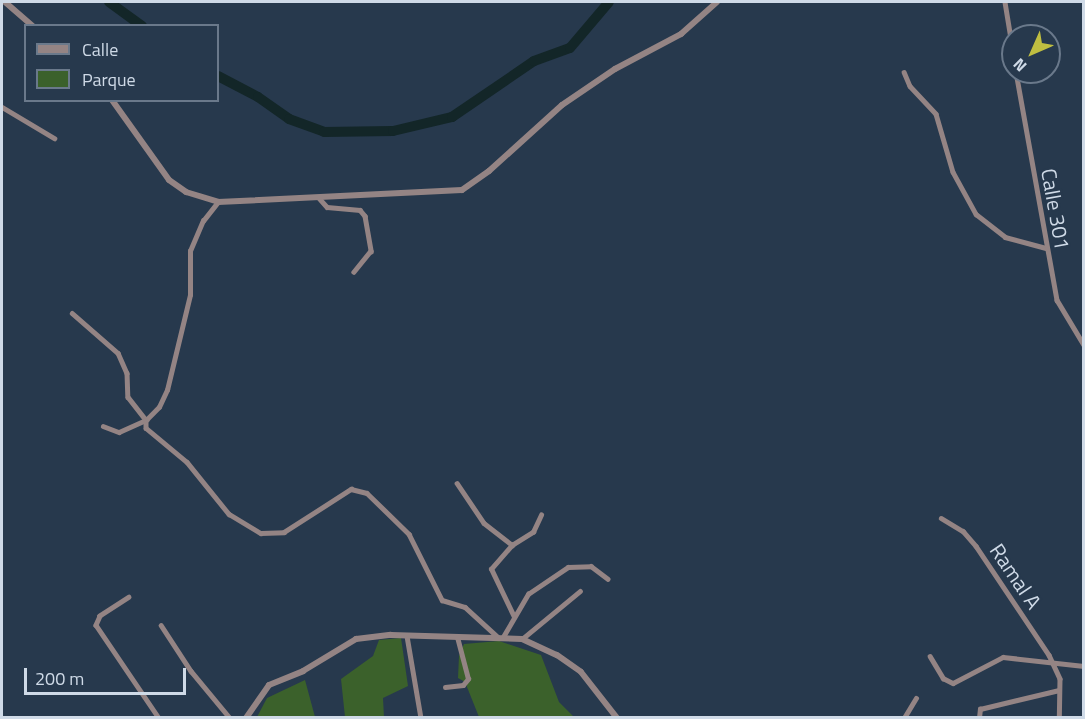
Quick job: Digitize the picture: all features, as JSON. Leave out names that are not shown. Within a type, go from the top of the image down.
[{"type":"street","points":[[5,2],[31,24]]},
{"type":"street","points":[[113,102],[169,180],[186,192],[218,202],[462,190],[489,171],[562,105],[626,63],[681,34],[717,2]]},
{"type":"street","points":[[1005,2],[1009,24]]},
{"type":"street","points":[[904,72],[910,86],[936,114],[953,172],[976,214],[1005,237],[1046,248]]},
{"type":"street","name":"Calle 301","points":[[1019,84],[1046,248],[1057,300],[1083,345]]},
{"type":"street","points":[[2,107],[54,138]]},
{"type":"street","points":[[319,198],[327,207],[360,210],[365,216],[371,251],[354,272]]},
{"type":"street","points":[[103,426],[119,432],[146,420],[167,390],[190,295],[193,242],[202,220],[218,202]]},
{"type":"street","points":[[72,313],[118,353],[127,373],[128,398],[146,420],[146,428],[187,462],[229,514],[261,533],[284,532],[351,489],[367,493],[409,534],[442,600],[465,607],[501,637]]},
{"type":"street","points":[[457,483],[484,523],[512,545]]},
{"type":"street","points":[[514,617],[491,569],[512,545],[533,532],[541,515]]},
{"type":"street","name":"Ramal A","points":[[941,518],[963,531],[976,546],[1053,661]]},
{"type":"street","points":[[501,637],[535,588],[568,567],[591,566],[606,577]]},
{"type":"street","points":[[522,639],[580,591]]},
{"type":"street","points":[[129,597],[100,616],[96,625],[159,717]]},
{"type":"street","points":[[161,625],[186,665],[230,717]]},
{"type":"street","points":[[249,717],[268,685],[303,671],[356,639],[407,636],[522,639],[557,655],[582,672],[617,717]]},
{"type":"street","points":[[407,636],[421,717]]},
{"type":"street","points":[[445,687],[463,685],[468,679],[457,637]]},
{"type":"street","points":[[930,656],[943,678],[952,683],[1003,657],[1083,666]]},
{"type":"street","points":[[1053,661],[1060,679],[1059,717]]},
{"type":"street","points":[[979,717],[980,709],[1059,690]]},
{"type":"street","points":[[904,717],[916,698]]},
{"type":"green space","points":[[401,638],[408,686],[383,698],[384,717],[345,717],[341,679],[373,656],[379,640]]},
{"type":"green space","points":[[499,641],[541,655],[559,702],[574,717],[479,717],[465,682],[458,678],[459,656],[464,644]]},
{"type":"green space","points":[[305,680],[315,717],[257,717],[267,698]]},
{"type":"waterway","points":[[109,2],[139,24]]},
{"type":"waterway","points":[[219,77],[258,97],[289,119],[324,132],[393,131],[452,117],[534,61],[570,48],[609,2]]}]
